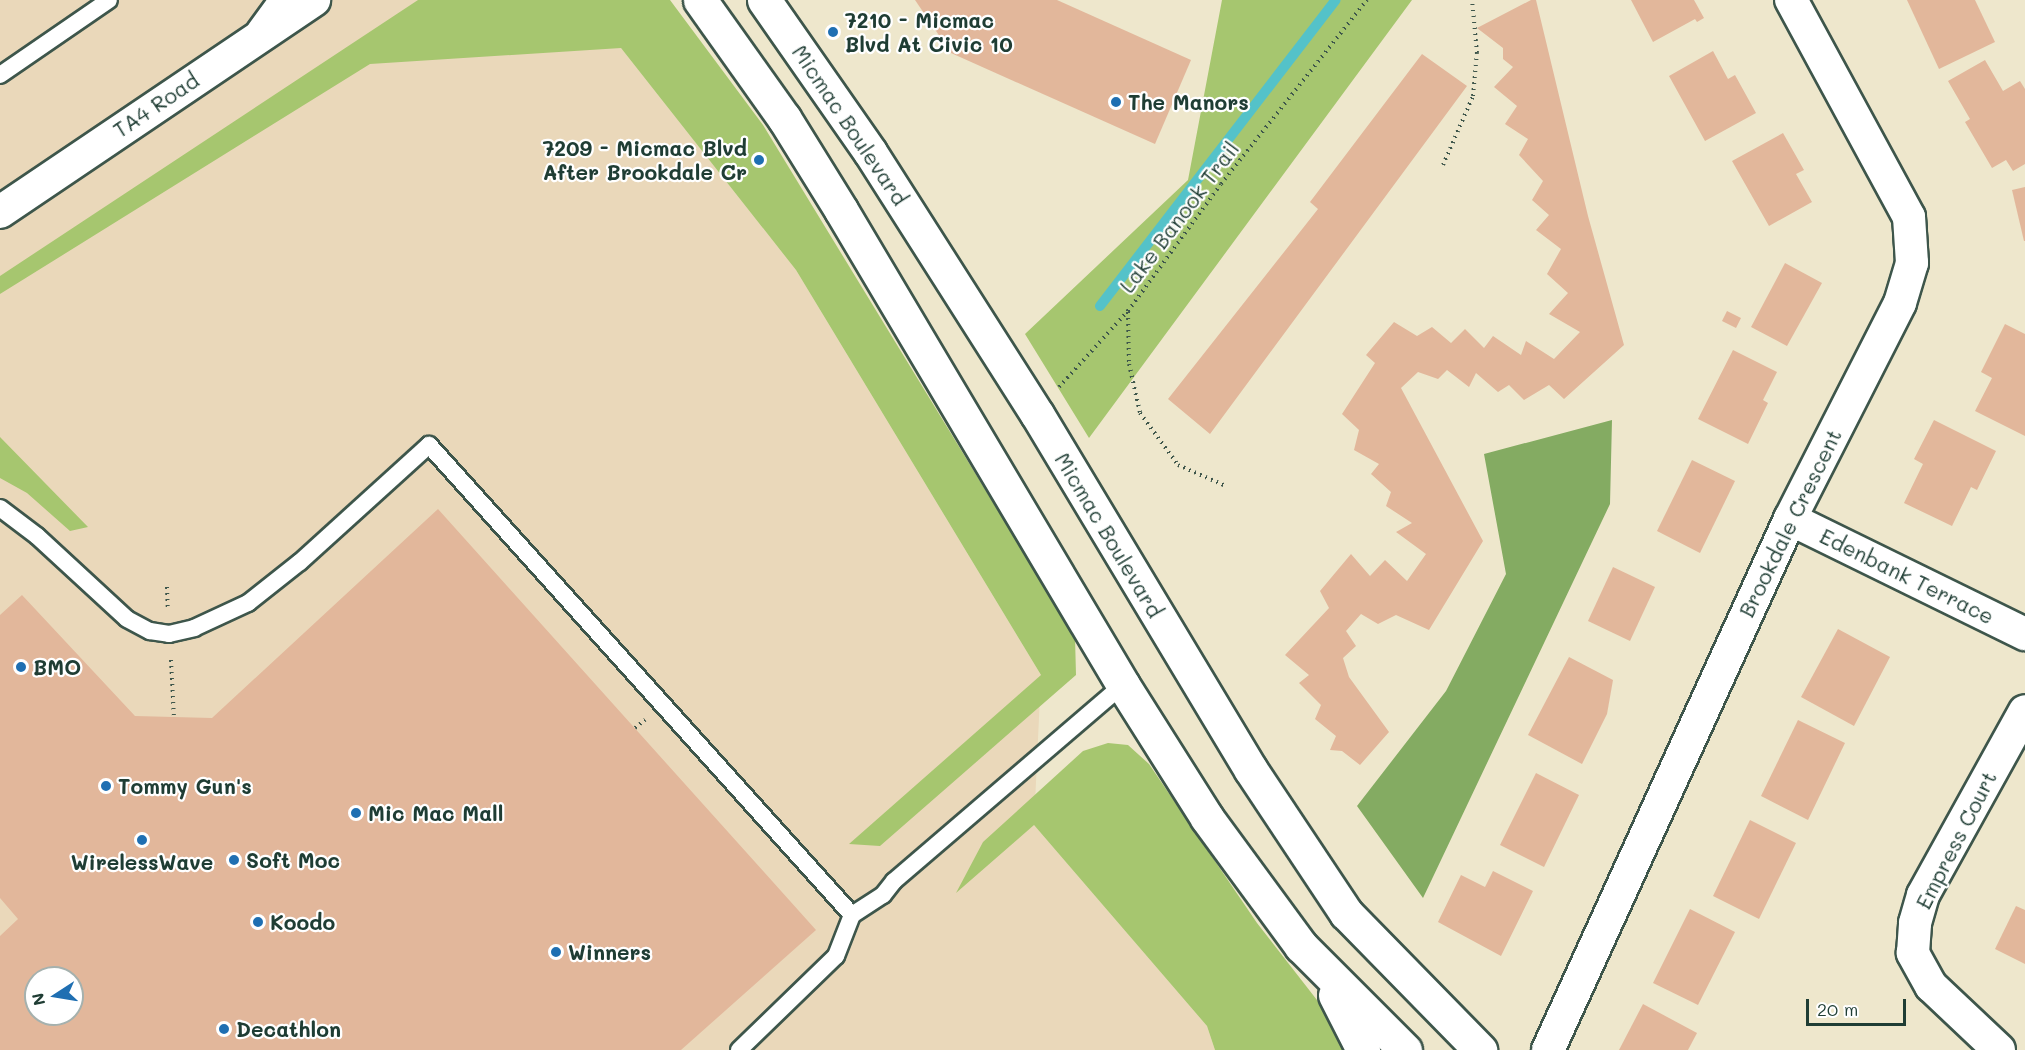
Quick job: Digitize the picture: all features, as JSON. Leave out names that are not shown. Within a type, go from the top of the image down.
[{"type":"street","points":[[261,33],[286,0]]},
{"type":"street","name":"TA4 Road","points":[[0,212],[261,33],[314,0]]},
{"type":"street","points":[[700,0],[784,118],[841,210],[1123,685],[1207,818],[1339,1001],[1363,1050]]},
{"type":"street","name":"Micmac Boulevard","points":[[764,0],[829,88],[877,162],[1036,414],[1251,770],[1346,913],[1480,1050]]},
{"type":"street","name":"Brookdale Crescent","points":[[1548,1050],[1790,519],[1900,303],[1912,262],[1913,239],[1909,217],[1791,0]]},
{"type":"street","name":"Edenbank Terrace","points":[[1790,519],[2025,634]]},
{"type":"street","name":"Empress Court","points":[[1999,1050],[1931,986],[1913,953],[1915,923],[1923,895],[2025,711]]},
{"type":"street","points":[[1301,946],[1405,1050]]},
{"type":"lane","points":[[0,75],[109,0]]},
{"type":"lane","points":[[0,508],[37,536],[127,619],[150,631],[169,634],[194,628],[248,603],[300,562],[429,445],[852,915]]},
{"type":"lane","points":[[739,1050],[836,956],[852,915],[884,895],[894,880],[1123,685]]},
{"type":"path","name":"Lake Banook Trail","points":[[1055,391],[1128,311],[1221,184],[1367,0]]},
{"type":"path","points":[[1443,165],[1473,96],[1477,53],[1472,0]]},
{"type":"path","points":[[1128,311],[1130,364],[1140,413],[1178,465],[1226,486]]},
{"type":"shaded area","name":"Mic Mac Mall","points":[[0,0],[568,0],[621,48],[796,270],[1041,675],[1034,825],[1207,1026],[1215,1050],[0,1050]]},
{"type":"green space","points":[[418,0],[670,0],[763,125],[1075,637],[1076,675],[880,846],[849,844],[1041,675],[796,270],[621,48],[370,64],[0,294],[0,276]]},
{"type":"green space","points":[[1222,0],[1412,0],[1089,438],[1025,334],[1188,180]]},
{"type":"green space","points":[[1612,420],[1610,504],[1423,898],[1357,806],[1446,691],[1506,574],[1484,454]]},
{"type":"green space","points":[[0,437],[88,527],[70,531],[27,493],[0,478]]},
{"type":"green space","points":[[1108,743],[1128,745],[1149,764],[1257,923],[1338,1027],[1345,1050],[1215,1050],[1207,1026],[1034,825],[956,893],[983,842],[1083,751]]},
{"type":"building","name":"The Manors","points":[[915,0],[1057,0],[1191,60],[1155,144],[951,53]]},
{"type":"building","points":[[1531,0],[1536,0],[1588,216],[1624,345],[1564,399],[1549,385],[1524,400],[1509,385],[1498,392],[1476,373],[1469,387],[1447,370],[1438,379],[1418,372],[1401,388],[1483,541],[1429,630],[1396,615],[1378,624],[1361,614],[1346,631],[1356,646],[1343,658],[1349,677],[1389,732],[1360,765],[1342,751],[1330,750],[1336,736],[1315,719],[1321,705],[1299,683],[1309,675],[1285,655],[1329,608],[1320,591],[1351,554],[1370,576],[1385,560],[1407,581],[1426,554],[1396,532],[1412,523],[1386,506],[1391,492],[1371,474],[1379,464],[1354,450],[1359,430],[1342,414],[1375,363],[1366,355],[1394,322],[1417,336],[1432,327],[1451,343],[1465,329],[1484,348],[1493,336],[1521,355],[1526,341],[1554,359],[1580,332],[1549,314],[1568,293],[1547,274],[1561,249],[1536,230],[1549,215],[1532,200],[1543,181],[1519,155],[1528,139],[1505,124],[1517,106],[1494,87],[1513,67],[1503,59],[1503,48],[1477,28]]},
{"type":"building","points":[[1631,0],[1694,0],[1704,18],[1697,22],[1695,19],[1653,42]]},
{"type":"building","points":[[1907,0],[1975,0],[1995,42],[1939,69]]},
{"type":"building","points":[[1713,51],[1728,79],[1735,75],[1756,113],[1705,141],[1669,76]]},
{"type":"building","points":[[1422,54],[1467,86],[1210,434],[1168,399],[1318,209],[1310,202]]},
{"type":"building","points":[[1985,60],[2003,91],[2020,81],[2025,89],[2025,164],[2013,171],[2006,160],[1992,168],[1965,122],[1970,119],[1948,81]]},
{"type":"building","points":[[1783,133],[1804,170],[1796,174],[1812,202],[1769,226],[1732,161]]},
{"type":"building","points":[[2025,187],[2025,241],[2024,241],[2012,190]]},
{"type":"building","points":[[1785,263],[1822,283],[1787,346],[1751,327]]},
{"type":"building","points":[[1727,311],[1741,318],[1736,328],[1722,321]]},
{"type":"building","points":[[2005,324],[2025,334],[2025,436],[1975,411],[1992,378],[1981,372]]},
{"type":"building","points":[[1733,350],[1777,372],[1763,400],[1768,403],[1748,444],[1698,419]]},
{"type":"building","points":[[1934,420],[1996,451],[1977,490],[1971,487],[1952,526],[1904,503],[1923,464],[1914,459]]},
{"type":"building","points":[[1692,460],[1735,481],[1700,553],[1657,531]]},
{"type":"building","name":"Mic Mac Mall","points":[[438,509],[816,930],[681,1050],[0,1050],[0,936],[18,919],[0,898],[0,615],[22,595],[135,716],[212,718]]},
{"type":"building","points":[[1613,567],[1655,587],[1630,641],[1588,621]]},
{"type":"building","points":[[1838,629],[1890,657],[1854,726],[1801,697]]},
{"type":"building","points":[[1569,657],[1613,680],[1607,714],[1582,764],[1528,735]]},
{"type":"building","points":[[1798,720],[1845,743],[1808,820],[1761,796]]},
{"type":"building","points":[[1536,773],[1579,795],[1544,867],[1500,845]]},
{"type":"building","points":[[1750,820],[1796,843],[1759,919],[1713,896]]},
{"type":"building","points":[[1493,871],[1533,891],[1501,956],[1438,922],[1461,875],[1485,887]]},
{"type":"building","points":[[2016,906],[2025,910],[2025,964],[1995,949]]},
{"type":"building","points":[[1690,909],[1735,932],[1698,1005],[1653,983]]},
{"type":"building","points":[[1643,1004],[1697,1033],[1688,1050],[1619,1050]]},
{"type":"waterway","points":[[1100,306],[1336,0]]},
{"type":"place","name":"7210 - Micmac Blvd At Civic 10","points":[[833,32]]},
{"type":"place","name":"The Manors","points":[[1116,102]]},
{"type":"place","name":"7209 - Micmac Blvd After Brookdale Cr","points":[[759,160]]},
{"type":"place","name":"BMO","points":[[21,667]]},
{"type":"place","name":"Tommy Gun's","points":[[106,786]]},
{"type":"place","name":"Mic Mac Mall","points":[[356,813]]},
{"type":"place","name":"WirelessWave","points":[[142,840]]},
{"type":"place","name":"Soft Moc","points":[[234,860]]},
{"type":"place","name":"Koodo","points":[[258,922]]},
{"type":"place","name":"Winners","points":[[556,952]]},
{"type":"place","name":"Decathlon","points":[[224,1029]]}]
